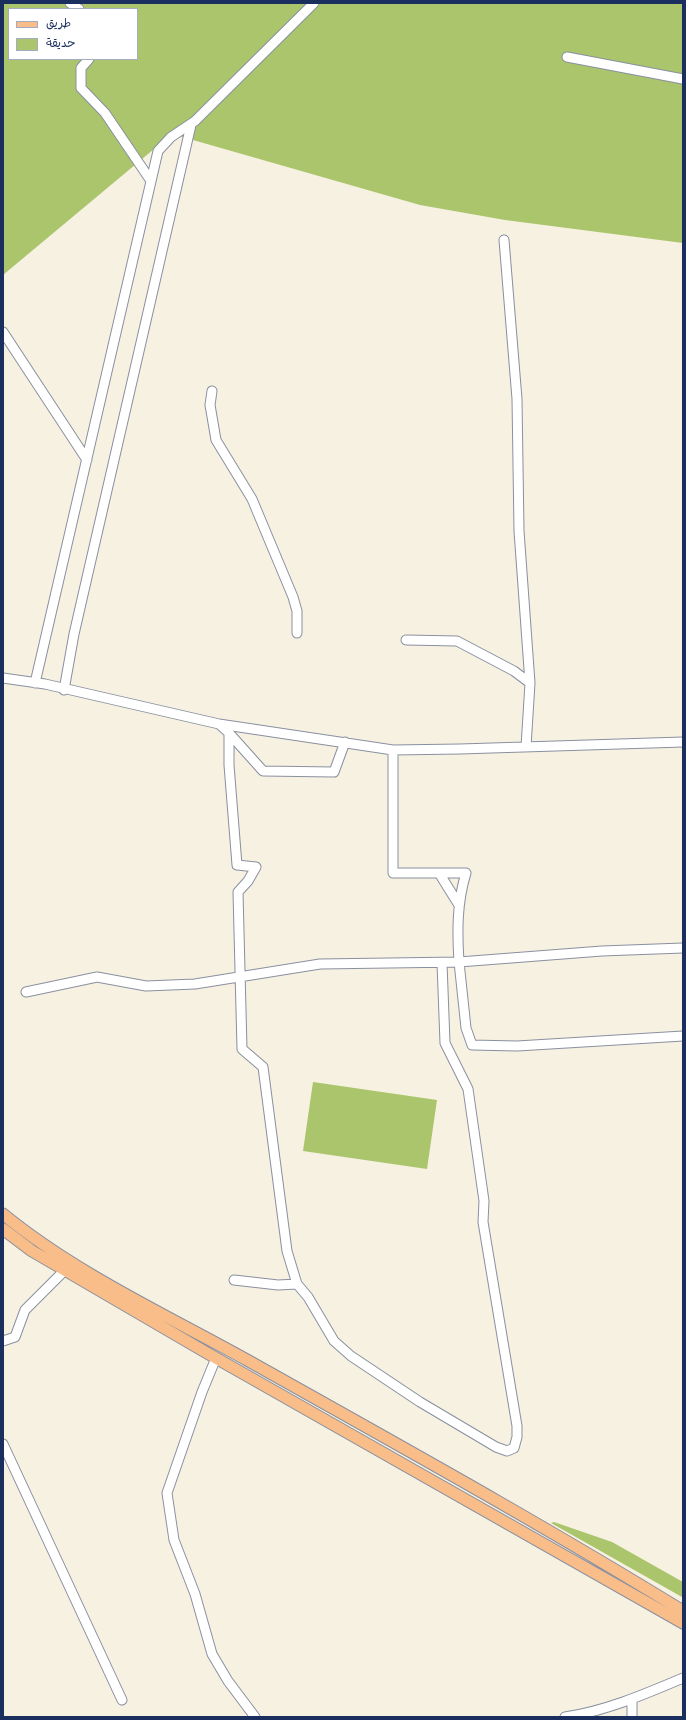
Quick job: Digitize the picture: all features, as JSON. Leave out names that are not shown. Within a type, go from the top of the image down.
[{"type":"main road","points":[[3,1214],[24,1231],[89,1273],[280,1379],[625,1576],[683,1611]]},
{"type":"main road","points":[[3,1229],[32,1250],[211,1356],[683,1623]]},
{"type":"main road","points":[[211,1356],[213,1341]]},
{"type":"main road","points":[[274,1391],[274,1382],[280,1379]]},
{"type":"main road","points":[[303,1408],[309,1406],[310,1401],[308,1395]]},
{"type":"street","points":[[35,683],[158,151],[171,137],[191,125],[314,3]]},
{"type":"street","points":[[567,57],[683,79]]},
{"type":"street","points":[[88,60],[81,68],[81,88],[105,113],[151,181]]},
{"type":"street","points":[[64,690],[74,634],[191,125]]},
{"type":"street","points":[[504,240],[517,399],[519,531],[530,683],[526,747]]},
{"type":"street","points":[[3,332],[87,460]]},
{"type":"street","points":[[212,391],[210,405],[216,440],[252,499],[298,611],[297,633]]},
{"type":"street","points":[[406,640],[457,641],[514,671],[530,683]]},
{"type":"street","points":[[3,678],[35,683],[219,724],[392,750],[683,742]]},
{"type":"street","points":[[219,724],[263,771],[334,772],[345,742]]},
{"type":"street","points":[[229,733],[235,854],[237,865],[256,867],[248,881],[238,892],[242,1049],[263,1067],[287,1251],[297,1284],[308,1297],[334,1341],[352,1356],[420,1402],[496,1447],[507,1451],[514,1448],[517,1431],[483,1222],[484,1201],[468,1089],[445,1043],[442,963]]},
{"type":"street","points":[[392,750],[393,873],[466,873],[459,905],[457,928],[466,1028],[472,1045],[517,1046],[683,1036]]},
{"type":"street","points":[[439,873],[459,905]]},
{"type":"street","points":[[26,992],[97,977],[146,986],[195,984],[320,964],[442,963],[602,951],[683,948]]},
{"type":"street","points":[[3,1341],[15,1337],[25,1310],[65,1270]]},
{"type":"street","points":[[234,1280],[278,1285],[297,1284]]},
{"type":"street","points":[[211,1356],[202,1392],[167,1492],[174,1540],[195,1594],[212,1654],[228,1681],[255,1717]]},
{"type":"street","points":[[3,1444],[122,1700]]},
{"type":"street","points":[[565,1717],[585,1714],[632,1699],[683,1678]]},
{"type":"street","points":[[632,1699],[632,1717]]},
{"type":"green space","points":[[3,3],[683,3],[683,243],[505,220],[420,205],[172,134],[3,275]]},
{"type":"green space","points":[[313,1082],[437,1100],[427,1169],[303,1151]]},
{"type":"green space","points":[[554,1522],[612,1542],[683,1582],[682,1597],[551,1523]]}]
